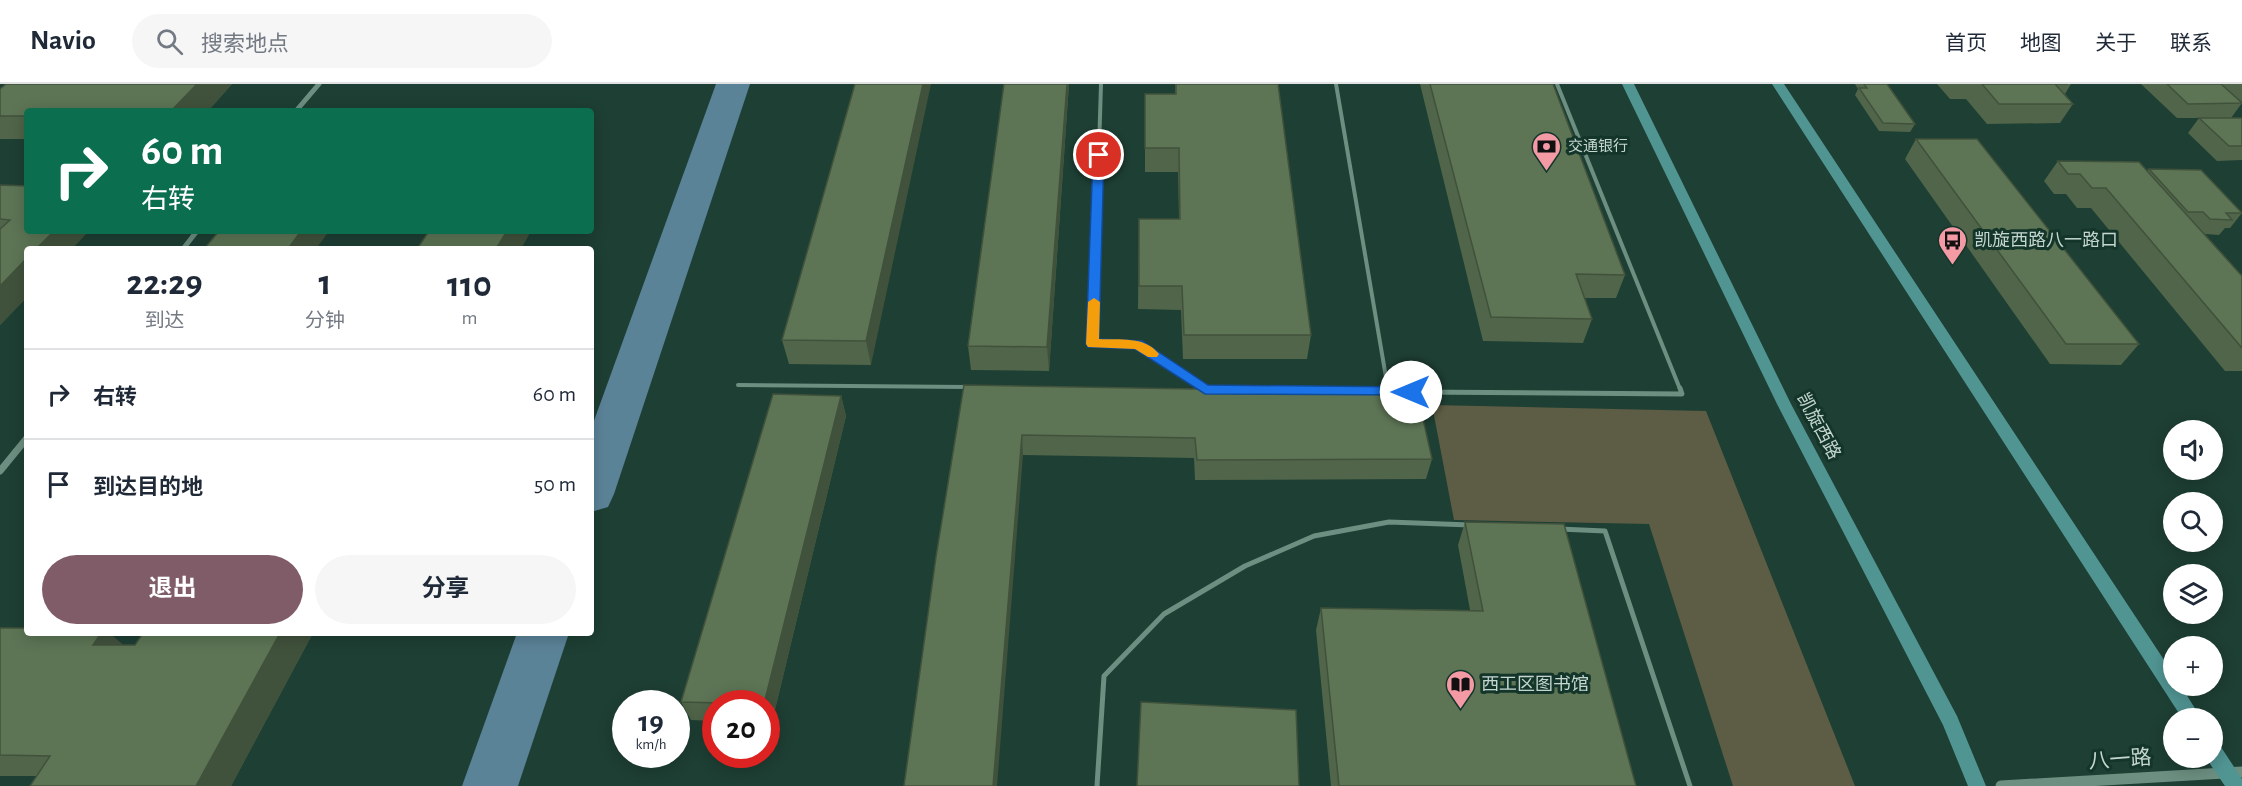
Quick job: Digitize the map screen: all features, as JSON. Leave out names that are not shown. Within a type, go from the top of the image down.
[{"type":"main road","name":"凯旋西路","points":[[1628,84],[1784,404],[1951,722],[1977,786]]},
{"type":"main road","points":[[1778,84],[2185,708]]},
{"type":"main road","points":[[2223,763],[2235,777]]},
{"type":"street","points":[[298,108],[318,84]]},
{"type":"street","points":[[185,246],[195,234]]},
{"type":"street","points":[[0,471],[24,442]]},
{"type":"street","name":"八一路","points":[[2001,786],[2235,777]]},
{"type":"lane","points":[[1101,84],[1093,344],[1138,345],[1205,389]]},
{"type":"lane","points":[[1335,84],[1388,391]]},
{"type":"lane","points":[[1412,392],[1682,394],[1557,84]]},
{"type":"lane","points":[[738,385],[977,387]]},
{"type":"lane","points":[[1193,389],[1216,390]]},
{"type":"lane","points":[[1377,391],[1400,391]]},
{"type":"lane","points":[[1097,786],[1104,676],[1164,614],[1245,566],[1314,536],[1389,522],[1480,526]]},
{"type":"lane","points":[[1549,528],[1605,531],[1690,786]]},
{"type":"shaded area","points":[[1432,405],[1706,411],[1855,786],[1733,786],[1649,524],[1454,520]]},
{"type":"building","points":[[6,84],[197,84],[174,108],[24,108],[24,116],[0,116],[0,89]]},
{"type":"building","points":[[855,84],[923,84],[866,341],[782,340]]},
{"type":"building","points":[[1004,84],[1067,84],[1047,347],[968,346]]},
{"type":"building","points":[[1176,84],[1278,84],[1311,335],[1184,335],[1182,286],[1139,286],[1139,219],[1180,219],[1179,148],[1145,148],[1145,94],[1176,94]]},
{"type":"building","points":[[1430,84],[1553,84],[1625,275],[1576,274],[1592,319],[1491,317]]},
{"type":"building","points":[[1864,84],[1887,84],[1915,124],[1883,123],[1859,88],[1867,88]]},
{"type":"building","points":[[1982,84],[2055,84],[2073,104],[1999,104]]},
{"type":"building","points":[[2167,84],[2221,84],[2242,103],[2188,104]]},
{"type":"building","points":[[2199,118],[2242,118],[2242,146],[2229,146]]},
{"type":"building","points":[[1916,139],[1977,139],[2139,344],[2066,344]]},
{"type":"building","points":[[2058,161],[2139,162],[2242,276],[2242,348],[2106,188],[2092,188],[2080,174],[2068,174]]},
{"type":"building","points":[[2149,169],[2201,170],[2242,213],[2226,213],[2232,220],[2210,219],[2203,212],[2188,212]]},
{"type":"building","points":[[0,185],[24,186],[24,234],[51,234],[39,246],[24,246],[24,261],[0,286],[0,229],[10,220],[0,219]]},
{"type":"building","points":[[216,234],[299,234],[290,246],[206,246]]},
{"type":"building","points":[[427,234],[505,234],[498,246],[419,246]]},
{"type":"building","points":[[964,385],[1194,389],[1416,388],[1432,459],[1197,460],[1195,438],[1022,435],[993,786],[904,786],[936,557]]},
{"type":"building","points":[[773,394],[841,396],[768,690],[702,690],[702,703],[690,702],[690,690],[685,690]]},
{"type":"building","name":"西工区图书馆","points":[[1465,522],[1564,524],[1636,786],[1339,786],[1321,608],[1483,611]]},
{"type":"building","points":[[0,628],[24,628],[24,636],[99,636],[93,645],[135,645],[141,636],[278,636],[196,786],[30,786],[50,756],[0,755]]},
{"type":"building","points":[[1141,702],[1296,710],[1299,786],[1137,786]]},
{"type":"waterway","points":[[594,485],[733,84]]},
{"type":"waterway","points":[[490,786],[542,636]]},
{"type":"slow traffic","points":[[1094,302],[1093,344],[1138,345],[1152,354]]},
{"type":"place","name":"交通银行","points":[[1547,172]]},
{"type":"place","name":"凯旋西路八一路口","points":[[1953,266]]},
{"type":"place","name":"西工区图书馆","points":[[1460,710]]},
{"type":"route","points":[[1099,155],[1093,344],[1138,345],[1205,389],[1411,392]]}]
